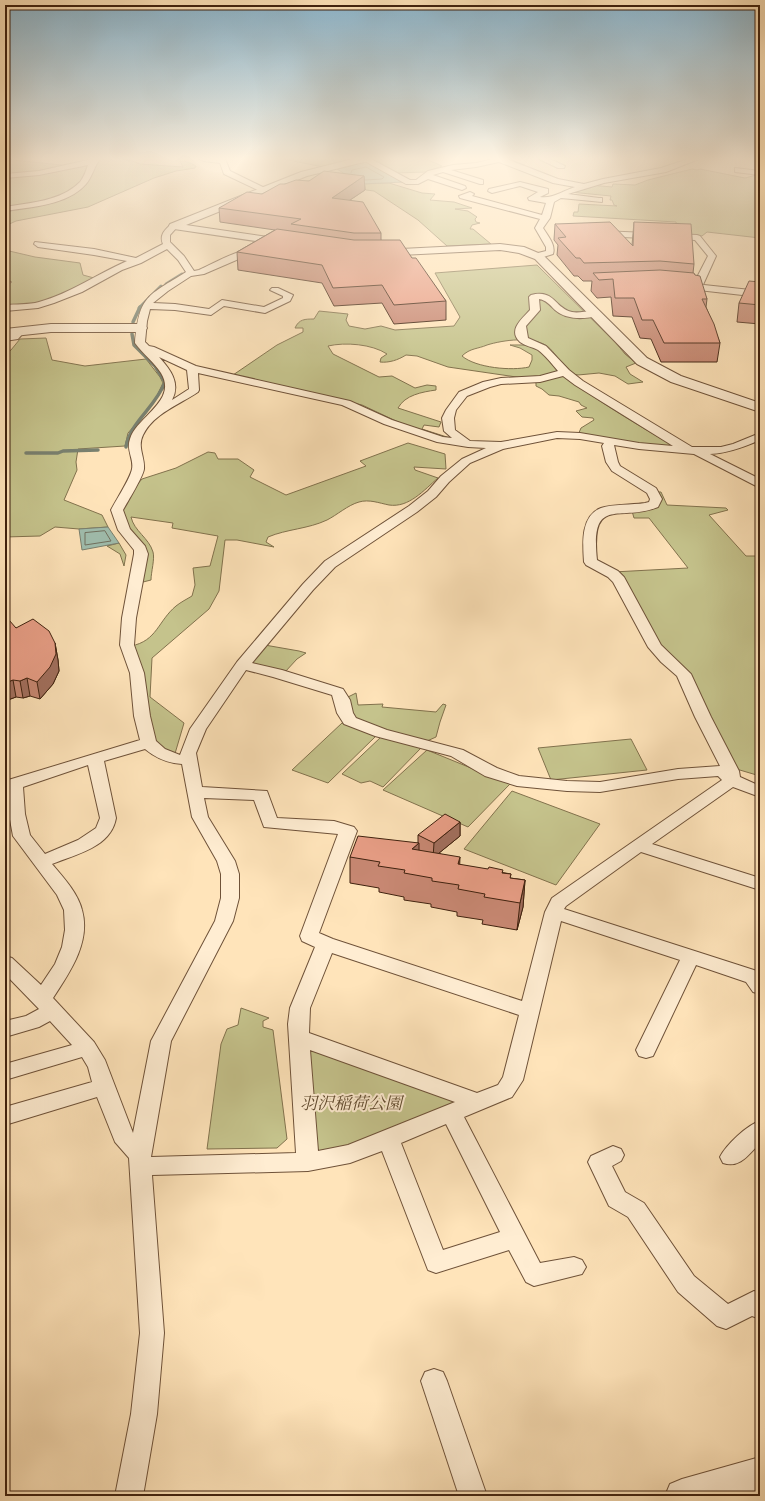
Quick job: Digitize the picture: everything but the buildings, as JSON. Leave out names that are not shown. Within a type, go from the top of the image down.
[{"type":"street","points":[[169,229],[165,236],[167,245],[181,258],[190,272],[189,274]]},
{"type":"street","points":[[196,229],[276,240],[299,245]]},
{"type":"street","points":[[537,256],[550,252],[546,237],[540,229]]},
{"type":"street","points":[[590,235],[614,234],[697,238],[712,256],[697,287]]},
{"type":"street","points":[[162,408],[171,391],[170,379],[161,364],[140,343],[141,328],[147,306],[168,286],[189,274],[201,272],[250,250],[259,249],[276,240]]},
{"type":"street","points":[[38,244],[94,252],[138,261]]},
{"type":"street","points":[[5,308],[38,305],[51,301],[79,290],[119,268],[138,261],[167,245]]},
{"type":"street","points":[[370,253],[500,247],[526,251],[537,256],[636,356],[652,367],[690,385],[760,408]]},
{"type":"street","points":[[664,284],[760,294]]},
{"type":"street","points":[[568,287],[584,286]]},
{"type":"street","points":[[147,306],[174,307],[211,312],[222,303],[229,303],[264,310],[287,299],[288,295],[275,290]]},
{"type":"street","points":[[595,314],[568,314],[563,312],[550,299],[542,296],[534,297],[535,310],[520,326],[522,335],[524,340],[542,348],[565,372],[633,418],[691,451],[760,484]]},
{"type":"street","points":[[5,333],[51,328],[141,328]]},
{"type":"street","points":[[5,338],[15,337],[20,331]]},
{"type":"street","points":[[143,346],[192,368],[346,403],[388,422],[441,440],[468,444],[488,444],[500,446]]},
{"type":"street","points":[[188,760],[174,759],[159,752],[148,743],[142,716],[137,673],[127,645],[129,618],[141,554],[140,549],[124,530],[117,510],[138,470],[139,462],[134,446],[136,437],[141,428],[162,408],[194,390],[192,368]]},
{"type":"street","points":[[468,444],[450,431],[448,418],[456,402],[463,394],[487,384],[501,381],[540,379],[565,372]]},
{"type":"street","points":[[129,1496],[144,1414],[152,1333],[141,1160],[161,1041],[224,921],[230,898],[230,874],[226,861],[200,817],[194,792],[188,753],[198,729],[242,665],[308,587],[330,564],[413,509],[432,494],[445,479],[466,462],[500,446],[557,435],[580,436],[639,446],[691,451],[721,450],[738,446],[760,436]]},
{"type":"street","points":[[611,441],[608,446],[612,462],[616,468],[652,491],[656,499],[654,504],[647,506],[604,511],[599,514],[589,533],[591,562],[613,574],[619,580],[655,647],[666,659],[684,674],[703,717],[731,771],[732,780]]},
{"type":"street","points":[[242,665],[277,673],[338,692],[342,700],[345,713],[350,721],[381,733],[457,753],[491,772],[517,781],[567,786],[600,787],[678,774],[722,771],[732,780],[760,792]]},
{"type":"street","points":[[5,1030],[32,1022],[47,1004],[71,947],[74,930],[73,910],[65,893],[22,836],[10,786],[94,758],[148,743]]},
{"type":"street","points":[[42,861],[93,839],[102,834],[107,825],[108,818],[94,758]]},
{"type":"street","points":[[141,1160],[308,1162],[350,1154],[505,1091],[513,1080],[554,912],[558,902],[732,780]]},
{"type":"street","points":[[194,792],[262,795],[270,823],[334,827],[348,831],[309,936],[326,944],[530,1011]]},
{"type":"street","points":[[639,846],[760,884]]},
{"type":"street","points":[[554,912],[753,977],[760,987]]},
{"type":"street","points":[[308,1162],[298,1024],[300,1008],[326,944]]},
{"type":"street","points":[[646,1050],[691,956]]},
{"type":"street","points":[[5,963],[47,1004],[87,1048],[98,1066],[104,1087],[124,1136],[141,1160]]},
{"type":"street","points":[[299,1038],[478,1102]]},
{"type":"street","points":[[5,1072],[87,1048]]},
{"type":"street","points":[[5,1116],[104,1087]]},
{"type":"street","points":[[451,1114],[534,1274],[574,1267]]},
{"type":"street","points":[[731,1157],[760,1130]]},
{"type":"street","points":[[388,1138],[436,1263],[515,1238]]},
{"type":"street","points":[[613,1155],[599,1162],[617,1199],[636,1210],[686,1284],[726,1318],[754,1302],[760,1308]]},
{"type":"street","points":[[434,1381],[473,1496]]},
{"type":"street","points":[[682,1496],[721,1491],[760,1474]]},
{"type":"green space","points":[[428,229],[473,229],[491,244],[447,246]]},
{"type":"green space","points":[[677,229],[760,229],[760,238],[707,232],[702,236],[678,233]]},
{"type":"green space","points":[[5,250],[35,257],[80,263],[83,275],[94,278],[78,289],[34,305],[5,307],[5,286],[12,282],[5,279]]},
{"type":"green space","points":[[537,265],[616,343],[625,354],[636,363],[626,367],[630,374],[643,382],[628,384],[615,376],[599,373],[578,375],[568,373],[550,348],[534,341],[509,340],[494,343],[471,350],[462,356],[468,360],[485,366],[513,369],[529,367],[532,360],[532,355],[520,348],[510,345],[526,345],[537,348],[548,357],[566,377],[582,389],[672,445],[676,449],[635,445],[578,435],[581,428],[594,420],[593,418],[582,417],[576,411],[587,408],[579,402],[559,396],[549,395],[536,386],[536,383],[530,379],[448,367],[417,356],[406,355],[393,361],[380,362],[381,358],[387,354],[366,346],[342,344],[328,346],[333,354],[379,377],[392,376],[415,388],[427,385],[436,386],[436,390],[409,397],[398,408],[441,422],[439,427],[424,425],[422,429],[455,441],[413,429],[362,405],[233,375],[277,345],[303,332],[303,328],[295,328],[298,323],[303,320],[314,319],[319,311],[348,314],[346,320],[349,326],[365,329],[381,326],[395,330],[454,326],[460,317],[435,273]]},
{"type":"green space","points":[[46,338],[52,360],[85,366],[146,359],[163,383],[153,404],[128,433],[125,446],[78,449],[76,462],[77,470],[64,500],[102,515],[108,527],[79,529],[55,527],[40,536],[5,537],[5,355],[20,339]]},
{"type":"green space","points":[[408,443],[445,454],[446,469],[414,467],[415,470],[438,478],[422,493],[410,501],[396,505],[370,501],[359,502],[320,523],[268,537],[266,542],[274,547],[237,540],[225,540],[219,591],[209,609],[152,658],[150,697],[184,723],[174,757],[152,745],[131,646],[146,640],[176,606],[192,596],[195,585],[193,568],[210,566],[218,536],[172,528],[173,523],[131,517],[135,526],[151,547],[153,552],[154,558],[151,580],[143,582],[132,534],[120,515],[128,495],[142,479],[176,468],[208,452],[215,453],[218,459],[238,459],[254,470],[250,477],[286,495],[366,466],[360,461]]},
{"type":"green space","points":[[655,492],[661,492],[667,505],[726,508],[728,510],[709,515],[746,556],[760,556],[760,776],[733,768],[657,641],[613,572],[688,568],[649,518],[634,518],[632,511],[648,508]]},
{"type":"green space","points":[[119,543],[126,555],[124,566],[120,554],[107,546]]},
{"type":"green space","points":[[259,644],[306,653],[297,659],[285,672],[243,663]]},
{"type":"green space","points":[[356,693],[358,705],[383,704],[382,707],[436,712],[443,704],[446,705],[436,737],[427,741],[380,731],[354,720],[345,703],[348,697]]},
{"type":"green space","points":[[342,723],[376,736],[328,783],[292,770]]},
{"type":"green space","points":[[381,737],[421,748],[383,787],[370,781],[361,783],[342,774]]},
{"type":"green space","points":[[631,739],[647,770],[551,780],[538,748]]},
{"type":"green space","points":[[427,750],[510,784],[468,827],[383,790]]},
{"type":"green space","points":[[512,791],[600,824],[556,885],[464,849]]},
{"type":"green space","points":[[241,1008],[269,1018],[263,1021],[263,1027],[273,1030],[287,1139],[277,1148],[207,1149],[221,1044],[227,1029],[238,1025]]},
{"type":"green space","name":"羽沢稲荷公園","points":[[308,1044],[459,1102],[348,1147],[315,1155]]},
{"type":"water","points":[[108,527],[119,543],[82,550],[79,529]]},
{"type":"waterway","points":[[166,284],[182,274]]},
{"type":"waterway","points":[[140,307],[161,286]]},
{"type":"waterway","points":[[133,322],[140,307]]},
{"type":"waterway","points":[[126,447],[128,438],[138,422],[156,399],[165,382],[155,366],[134,345],[132,334]]},
{"type":"waterway","points":[[26,453],[58,453],[63,451],[98,450]]}]
